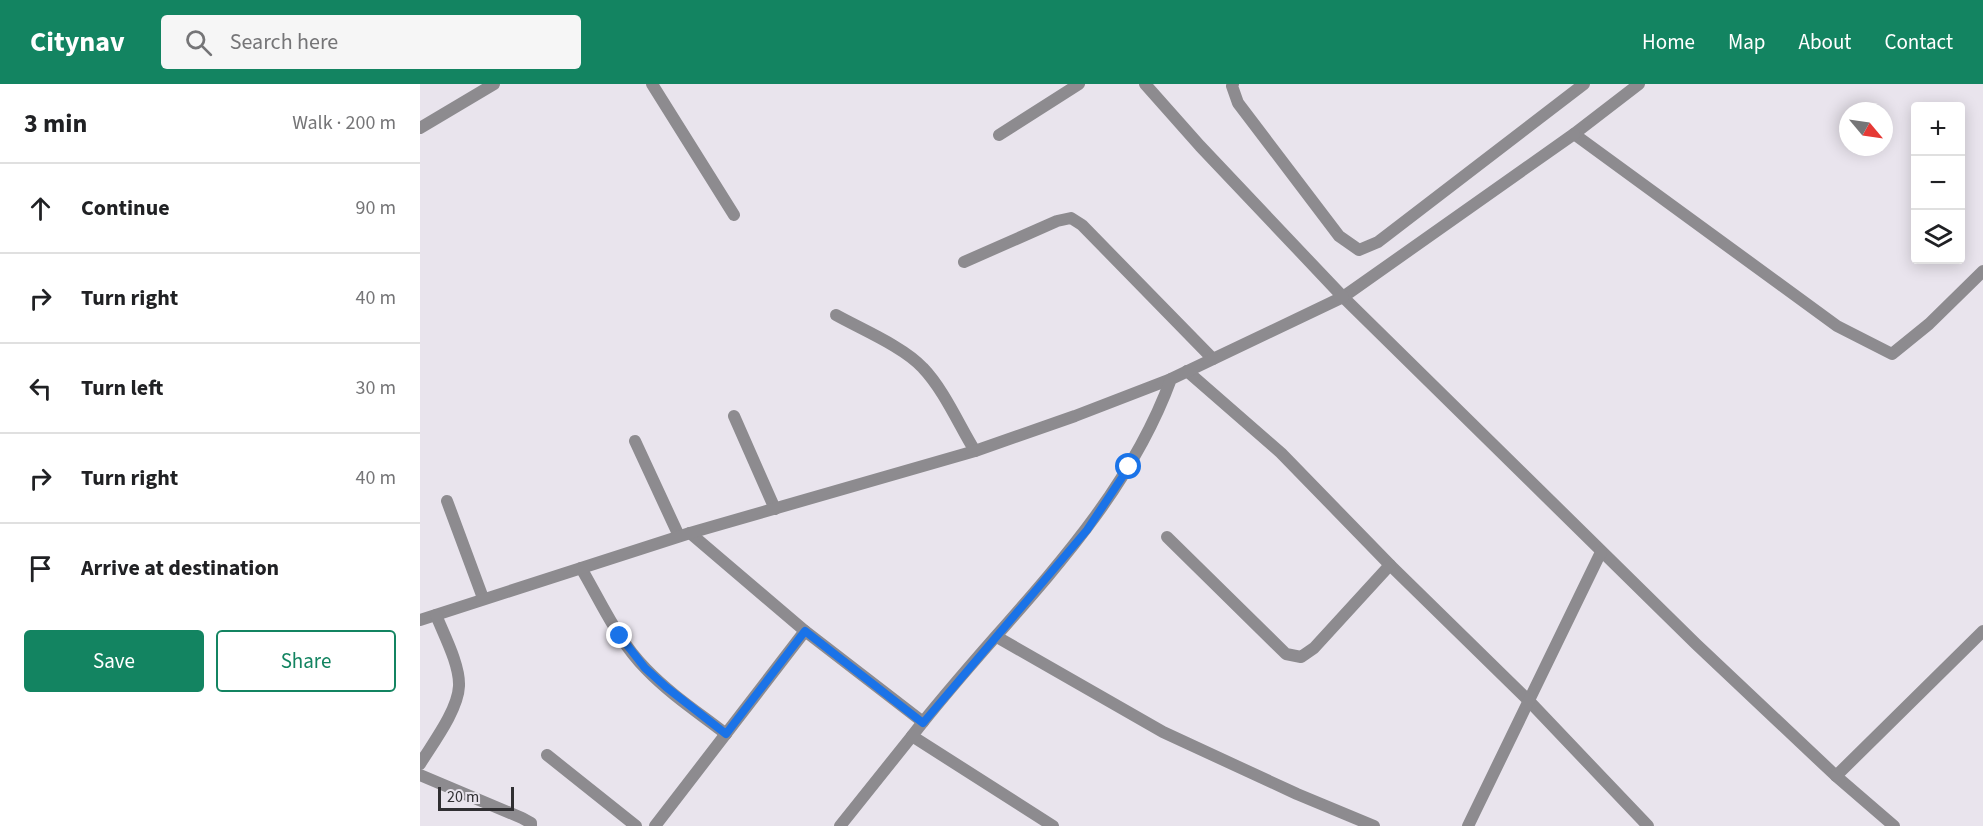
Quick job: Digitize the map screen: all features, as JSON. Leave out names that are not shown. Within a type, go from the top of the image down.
[{"type":"street","points":[[420,128],[494,84]]},
{"type":"street","points":[[652,84],[734,215]]},
{"type":"street","points":[[999,135],[1078,84]]},
{"type":"street","points":[[1145,84],[1200,146],[1343,297],[1601,552],[1890,825]]},
{"type":"street","points":[[1233,84],[1238,102],[1332,227],[1359,250],[1378,242],[1584,84]]},
{"type":"street","points":[[420,620],[685,535],[975,451],[1171,379],[1343,297],[1574,134],[1639,84]]},
{"type":"street","points":[[1574,134],[1837,326],[1892,354],[1929,324],[1983,271]]},
{"type":"street","points":[[964,262],[1058,221],[1071,218],[1082,225],[1213,359]]},
{"type":"street","points":[[836,315],[904,353],[923,367],[975,451]]},
{"type":"street","points":[[1187,371],[1281,453],[1390,565],[1528,700],[1648,826]]},
{"type":"street","points":[[840,826],[912,736],[1093,521],[1150,432],[1171,379]]},
{"type":"street","points":[[734,416],[775,509]]},
{"type":"street","points":[[635,441],[685,535],[923,723]]},
{"type":"street","points":[[447,501],[483,598]]},
{"type":"street","points":[[1167,537],[1286,654],[1301,657],[1314,648],[1390,565]]},
{"type":"street","points":[[1468,826],[1601,552]]},
{"type":"street","points":[[581,568],[620,636],[645,668],[726,734]]},
{"type":"street","points":[[420,764],[456,703],[459,686],[457,672],[436,615]]},
{"type":"street","points":[[655,826],[805,631]]},
{"type":"street","points":[[1836,776],[1983,631]]},
{"type":"street","points":[[997,637],[1163,732],[1297,794],[1374,826]]},
{"type":"street","points":[[912,736],[1053,826]]},
{"type":"street","points":[[547,755],[636,826]]},
{"type":"street","points":[[420,775],[522,818],[531,823],[531,826]]},
{"type":"route","points":[[620,636],[645,668],[726,734],[805,631],[923,723],[1087,530],[1129,467]]}]
